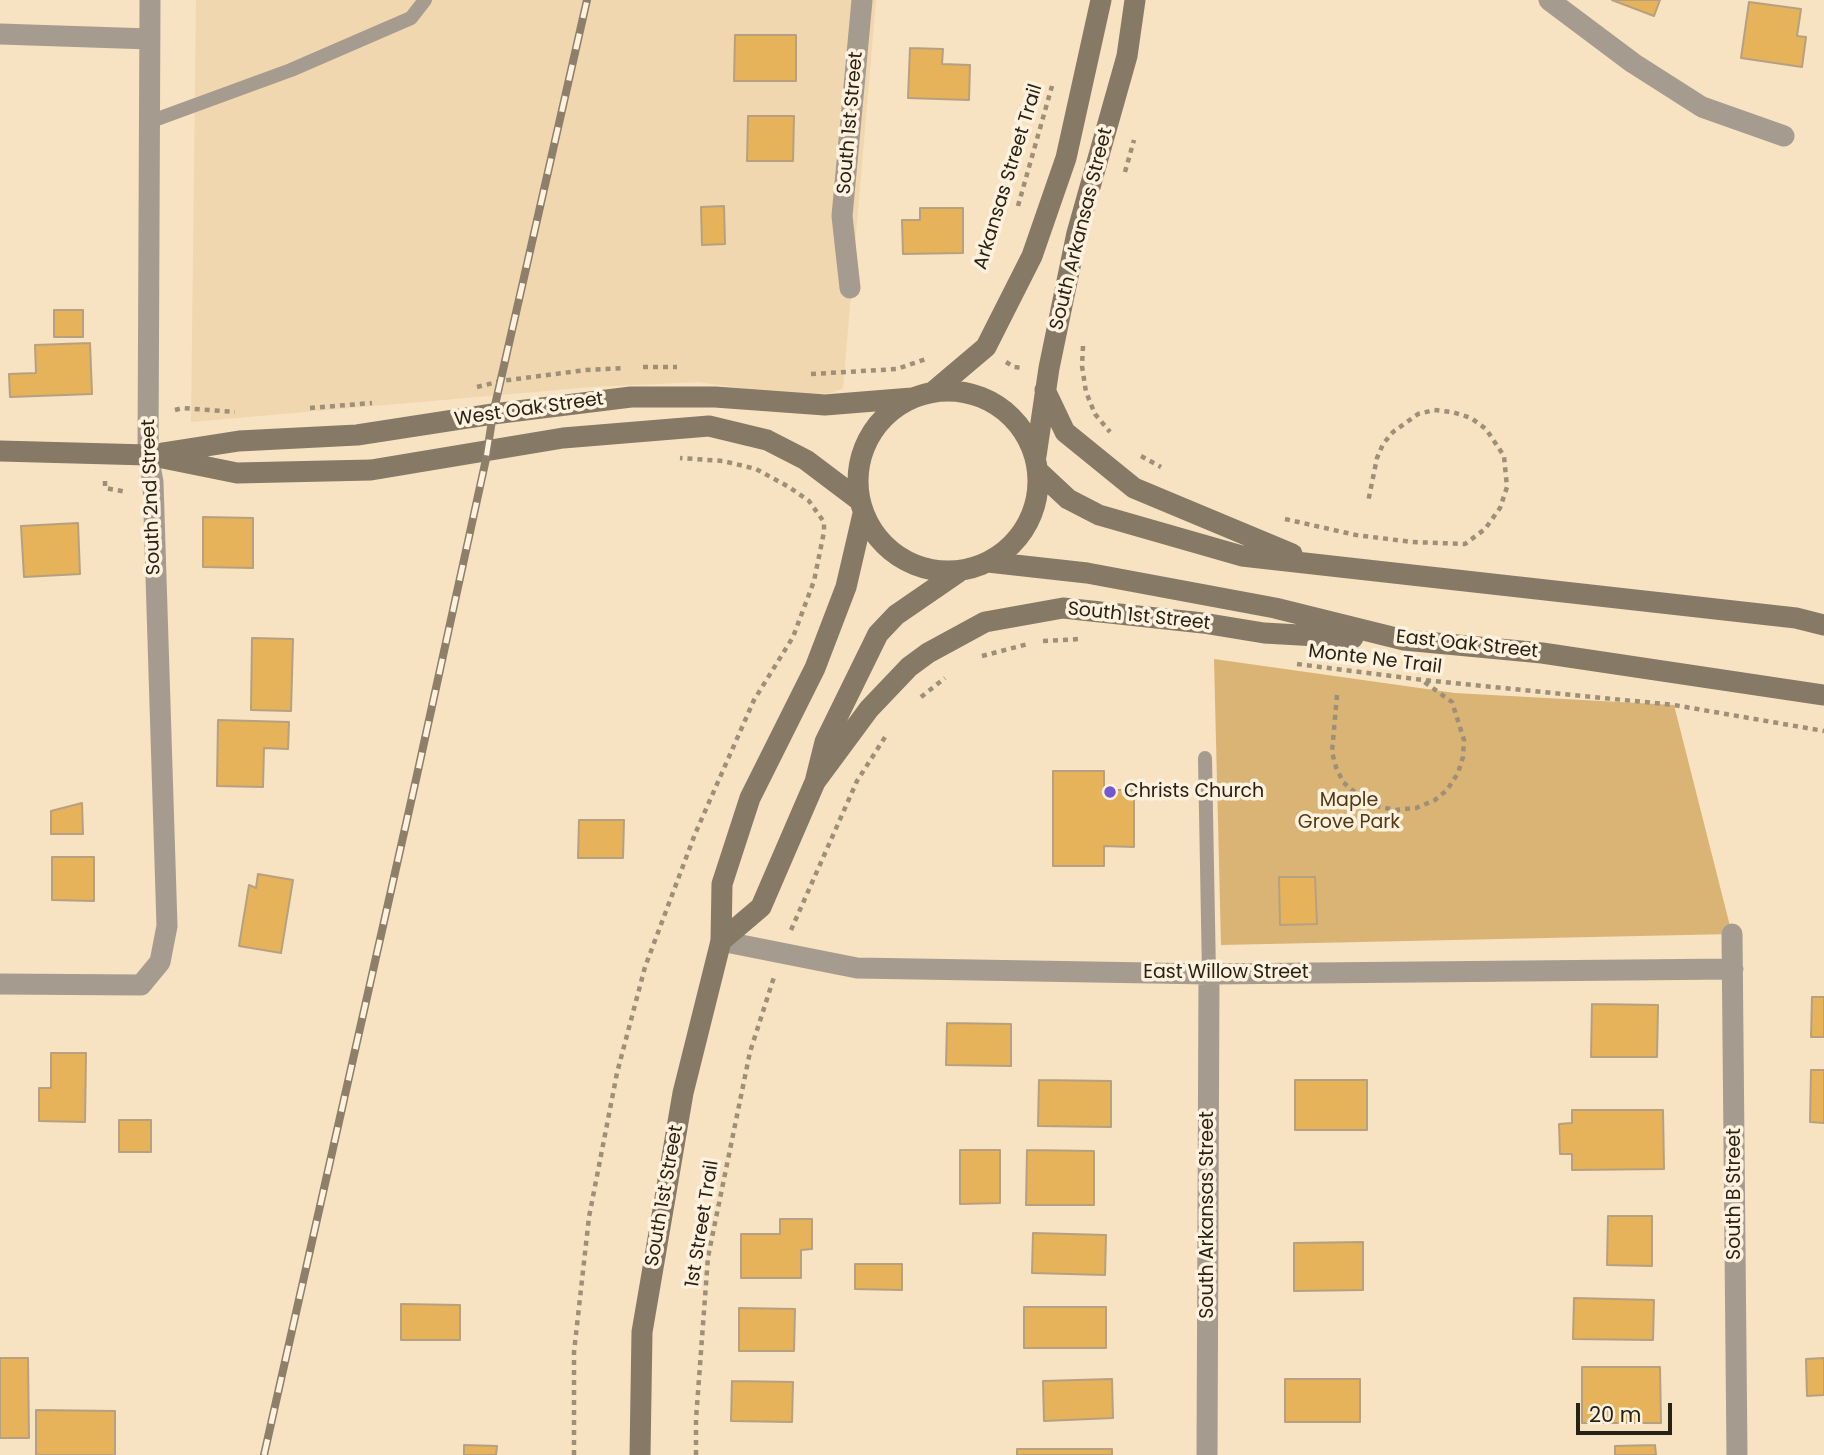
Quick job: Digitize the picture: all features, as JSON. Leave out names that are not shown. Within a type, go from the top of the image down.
[{"type":"street","name":"South 2nd Street","points":[[0,984],[141,985],[160,962],[167,926],[153,482],[148,455],[150,0]]},
{"type":"street","name":"South 1st Street","points":[[850,288],[842,216],[862,0]]},
{"type":"street","name":"South Arkansas Street","points":[[934,391],[986,347],[1032,256],[1066,158],[1101,0]]},
{"type":"street","name":"South Arkansas Street","points":[[1037,465],[1045,390],[1077,233],[1127,56],[1135,0]]},
{"type":"street","points":[[1549,0],[1633,63],[1702,107],[1784,136]]},
{"type":"street","points":[[0,34],[150,38]]},
{"type":"street","points":[[1045,390],[1065,432],[1134,488],[1313,563]]},
{"type":"street","points":[[934,391],[961,391],[986,399],[1009,414],[1026,434],[1037,465],[1037,499],[1027,524],[1011,546],[988,562],[960,571],[936,571],[913,565],[892,552],[875,535],[861,507],[857,475],[862,451],[873,429],[890,411],[912,398],[934,391]]},
{"type":"street","name":"West Oak Street","points":[[0,451],[148,455],[239,441],[357,435],[493,414],[631,397],[715,397],[825,405],[912,398]]},
{"type":"street","name":"West Oak Street","points":[[148,455],[237,474],[371,470],[563,438],[709,426],[767,440],[806,460],[861,507]]},
{"type":"street","points":[[1037,465],[1068,499],[1099,515],[1242,556],[1796,618],[1824,625]]},
{"type":"street","name":"South 1st Street","points":[[640,1455],[642,1332],[683,1094],[721,941],[722,884],[750,798],[819,656],[846,587],[861,507]]},
{"type":"street","name":"East Oak Street","points":[[988,562],[1087,573],[1275,608],[1404,640],[1542,653],[1824,695]]},
{"type":"street","name":"South 1st Street","points":[[721,941],[761,907],[815,782],[825,742],[878,634],[896,615],[960,571]]},
{"type":"street","name":"South 1st Street","points":[[815,782],[869,709],[909,667],[928,653],[985,622],[1063,608],[1203,623],[1264,633],[1404,640]]},
{"type":"street","name":"South B Street","points":[[1732,934],[1737,1455]]},
{"type":"street","name":"East Willow Street","points":[[721,941],[857,968],[1209,974],[1733,969]]},
{"type":"street","name":"South Arkansas Street","points":[[1208,1455],[1209,974]]},
{"type":"lane","points":[[149,122],[291,70],[411,18],[425,0]]},
{"type":"lane","points":[[1205,758],[1209,974]]},
{"type":"path","name":"Arkansas Street Trail","points":[[1016,215],[1052,84]]},
{"type":"path","points":[[1125,173],[1135,135]]},
{"type":"path","points":[[1084,334],[1082,366],[1086,392],[1095,414],[1112,435]]},
{"type":"path","points":[[822,374],[897,369],[923,362],[933,354]]},
{"type":"path","points":[[998,358],[1014,368],[1025,368]]},
{"type":"path","points":[[1276,516],[1356,535],[1412,542],[1465,544],[1485,529],[1500,508],[1507,487],[1504,456],[1486,429],[1471,418],[1434,410],[1418,414],[1393,432],[1383,444],[1377,458],[1368,502]]},
{"type":"path","points":[[1132,452],[1166,470]]},
{"type":"path","points":[[574,1455],[574,1352],[589,1217],[617,1073],[645,967],[695,834],[754,699],[793,637],[814,581],[824,522],[809,501],[756,469],[723,461],[672,458]]},
{"type":"path","points":[[980,657],[1040,641],[1086,639]]},
{"type":"path","name":"Monte Ne Trail","points":[[1285,663],[1674,705],[1824,731]]},
{"type":"path","points":[[940,671],[945,678]]},
{"type":"path","points":[[913,703],[957,671]]},
{"type":"path","points":[[1337,695],[1332,752],[1343,782],[1366,802],[1380,807],[1396,810],[1416,808],[1435,800],[1447,789],[1458,773],[1464,740],[1452,702],[1423,680]]},
{"type":"path","points":[[801,906],[857,780],[894,722]]},
{"type":"path","name":"1st Street Trail","points":[[696,1455],[696,1419],[708,1256],[750,1052],[766,1003]]},
{"type":"shaded area","points":[[196,0],[876,0],[843,388],[832,393],[792,396],[699,382],[592,387],[191,422]]},
{"type":"green space","name":"Maple Grove Park","points":[[1214,659],[1455,693],[1674,705],[1732,934],[1221,945]]},
{"type":"building","points":[[1612,0],[1660,0],[1654,16]]},
{"type":"building","points":[[1749,2],[1801,9],[1797,36],[1806,37],[1802,67],[1741,58]]},
{"type":"building","points":[[735,35],[796,35],[796,81],[734,81]]},
{"type":"building","points":[[910,48],[943,49],[942,64],[970,65],[969,100],[908,98]]},
{"type":"building","points":[[748,116],[794,116],[793,161],[747,161]]},
{"type":"building","points":[[724,206],[725,244],[702,245],[701,207]]},
{"type":"building","points":[[920,208],[963,208],[963,253],[903,254],[902,220],[920,220]]},
{"type":"building","points":[[54,310],[83,310],[83,337],[54,337]]},
{"type":"building","points":[[90,343],[92,394],[10,397],[9,374],[36,373],[35,345]]},
{"type":"building","points":[[203,517],[253,518],[253,568],[203,567]]},
{"type":"building","points":[[78,523],[80,574],[24,577],[21,526]]},
{"type":"building","points":[[252,638],[293,639],[291,711],[251,710]]},
{"type":"building","points":[[218,720],[289,722],[288,749],[264,748],[263,787],[217,786]]},
{"type":"building","points":[[1053,771],[1104,771],[1104,790],[1134,790],[1134,847],[1104,846],[1104,866],[1053,866]]},
{"type":"building","points":[[82,803],[83,834],[51,834],[51,811]]},
{"type":"building","points":[[579,820],[624,820],[623,858],[578,858]]},
{"type":"building","points":[[52,857],[94,857],[94,901],[52,900]]},
{"type":"building","points":[[258,874],[293,880],[281,953],[239,946],[249,885],[256,888]]},
{"type":"building","points":[[1279,877],[1315,877],[1317,924],[1280,925]]},
{"type":"building","points":[[1812,997],[1824,997],[1824,1037],[1811,1037]]},
{"type":"building","points":[[1592,1004],[1658,1005],[1657,1057],[1591,1057]]},
{"type":"building","points":[[947,1023],[1011,1024],[1011,1066],[946,1065]]},
{"type":"building","points":[[51,1053],[86,1053],[85,1122],[39,1121],[39,1088],[51,1088]]},
{"type":"building","points":[[1811,1070],[1824,1070],[1824,1123],[1810,1122]]},
{"type":"building","points":[[1039,1080],[1111,1081],[1111,1127],[1038,1126]]},
{"type":"building","points":[[1295,1080],[1367,1080],[1367,1130],[1295,1130]]},
{"type":"building","points":[[1572,1110],[1663,1110],[1664,1169],[1572,1170],[1572,1154],[1560,1154],[1559,1124],[1572,1123]]},
{"type":"building","points":[[119,1120],[151,1120],[151,1152],[119,1152]]},
{"type":"building","points":[[960,1150],[1000,1150],[1000,1203],[960,1204]]},
{"type":"building","points":[[1027,1150],[1094,1151],[1094,1205],[1026,1205]]},
{"type":"building","points":[[1608,1216],[1652,1216],[1652,1266],[1607,1265]]},
{"type":"building","points":[[780,1219],[812,1219],[812,1249],[801,1250],[801,1278],[741,1278],[741,1234],[780,1234]]},
{"type":"building","points":[[1033,1233],[1106,1235],[1105,1275],[1032,1273]]},
{"type":"building","points":[[1363,1242],[1363,1290],[1294,1291],[1294,1243]]},
{"type":"building","points":[[855,1264],[902,1264],[902,1290],[855,1289]]},
{"type":"building","points":[[1574,1298],[1654,1300],[1653,1340],[1573,1339]]},
{"type":"building","points":[[401,1304],[460,1305],[460,1340],[401,1340]]},
{"type":"building","points":[[1024,1307],[1106,1307],[1106,1348],[1024,1348]]},
{"type":"building","points":[[739,1308],[795,1309],[794,1351],[739,1351]]},
{"type":"building","points":[[0,1358],[28,1358],[29,1438],[0,1438]]},
{"type":"building","points":[[1824,1358],[1824,1395],[1807,1396],[1806,1359]]},
{"type":"building","points":[[1582,1367],[1660,1367],[1661,1423],[1582,1423]]},
{"type":"building","points":[[1112,1379],[1113,1418],[1044,1421],[1043,1381]]},
{"type":"building","points":[[1285,1379],[1360,1379],[1360,1422],[1285,1422]]},
{"type":"building","points":[[732,1381],[793,1382],[792,1422],[731,1421]]},
{"type":"building","points":[[36,1410],[115,1411],[115,1455],[36,1455]]},
{"type":"building","points":[[464,1445],[497,1446],[496,1455],[464,1455]]},
{"type":"building","points":[[1655,1445],[1656,1455],[1615,1455],[1615,1446]]},
{"type":"building","points":[[1017,1449],[1112,1449],[1112,1455],[1017,1455]]},
{"type":"railway","points":[[264,1455],[587,0]]},
{"type":"place","name":"Christs Church","points":[[1110,792]]}]
